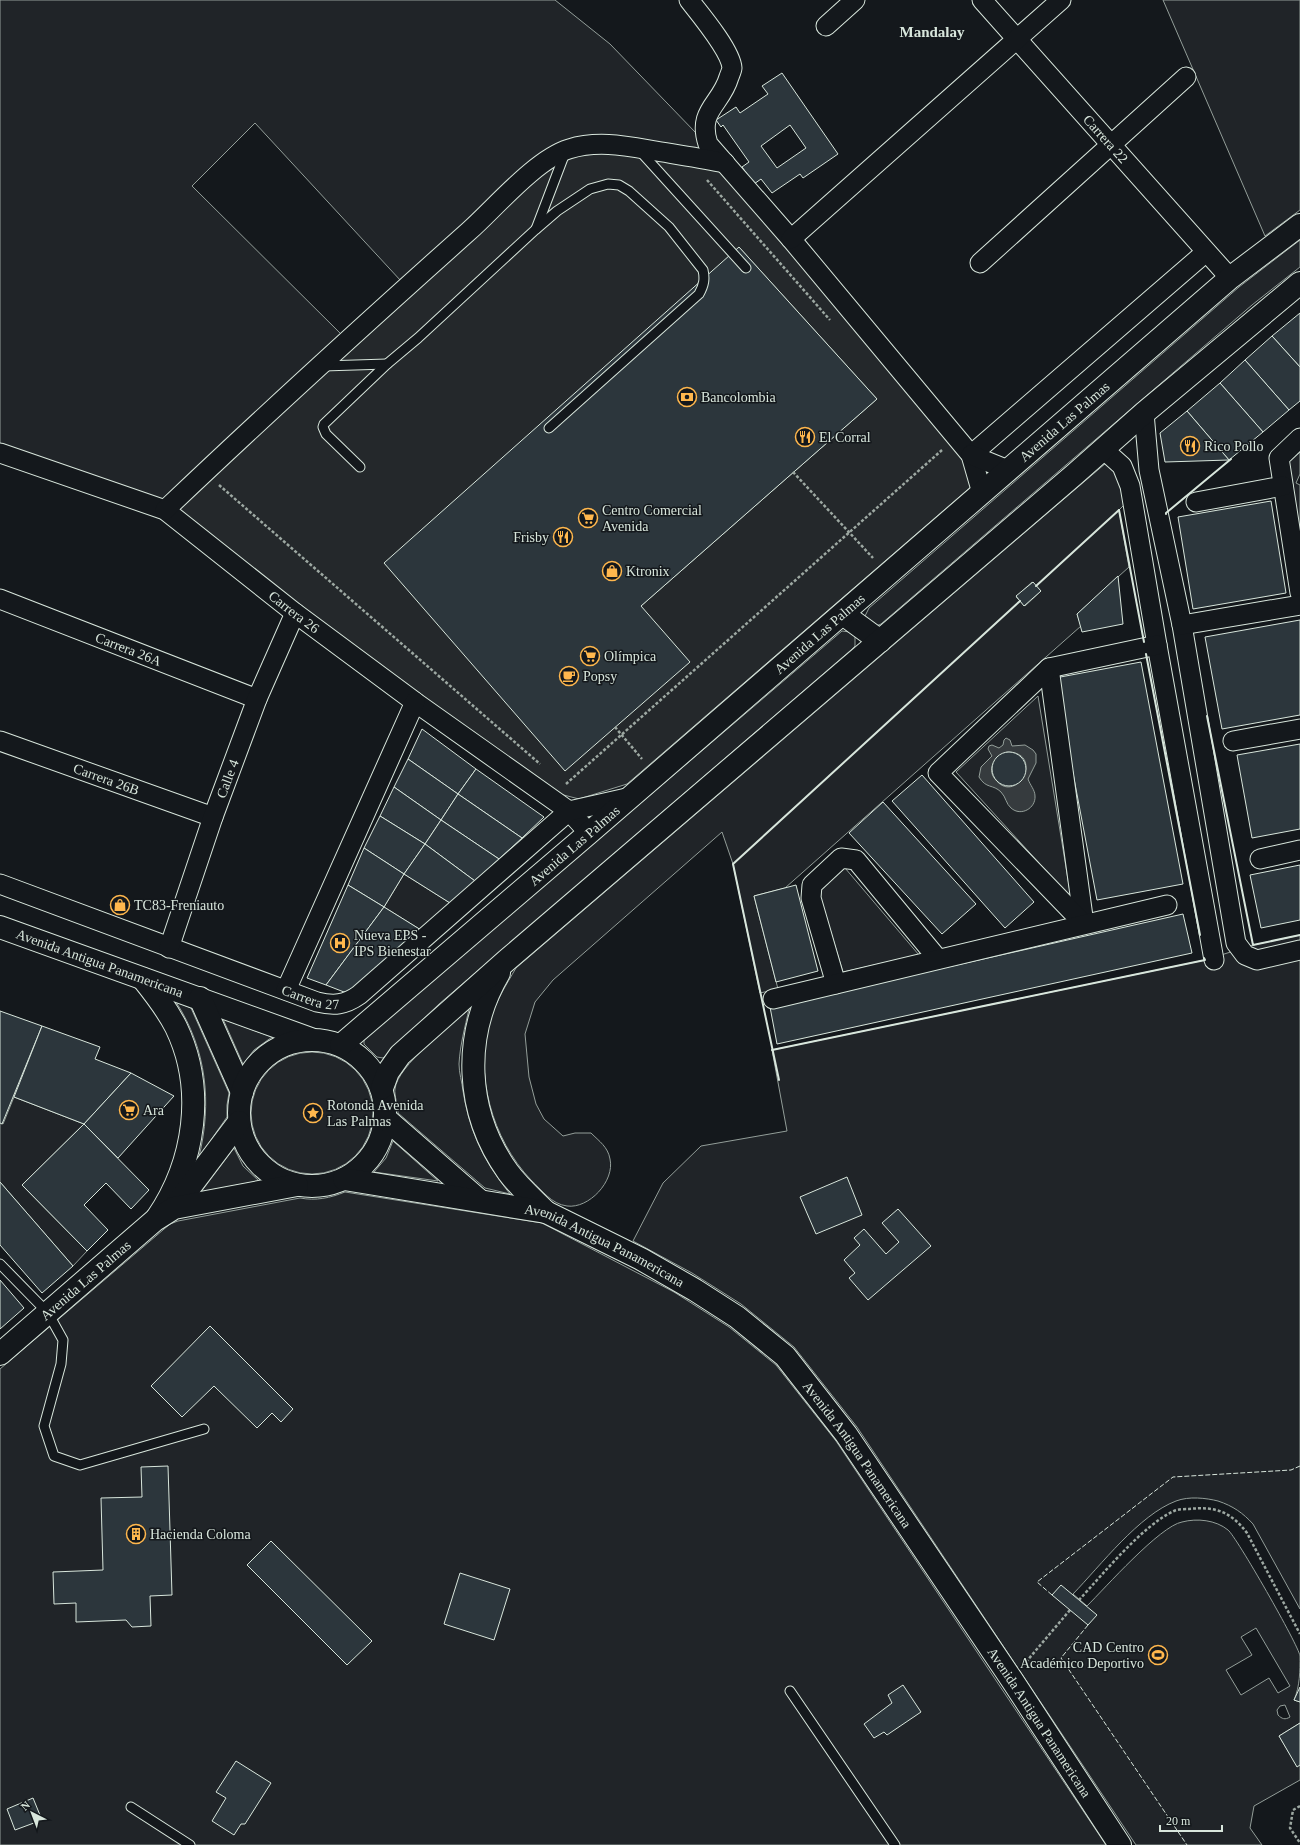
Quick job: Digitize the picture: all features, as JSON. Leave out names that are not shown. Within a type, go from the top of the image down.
[{"type":"main road","name":"Avenida Las Palmas","points":[[341,1045],[843,614],[1230,278],[1300,225]]},
{"type":"main road","points":[[382,1088],[388,1072],[400,1056],[507,960],[1144,413],[1300,283]]},
{"type":"main road","points":[[843,614],[880,641]]},
{"type":"main road","name":"Avenida Antigua Panamericana","points":[[2,930],[200,998],[311,1039]]},
{"type":"main road","points":[[507,960],[491,988],[480,1013],[473,1052],[472,1066],[474,1089],[482,1122],[498,1157],[516,1182],[546,1212]]},
{"type":"main road","points":[[143,979],[166,1008],[176,1027],[187,1060],[194,1100],[192,1132],[182,1171],[167,1203],[155,1220]]},
{"type":"main road","name":"Avenida Antigua Panamericana","points":[[200,998],[242,1092]]},
{"type":"main road","points":[[311,1039],[325,1040],[341,1045],[364,1061],[373,1071],[382,1088],[386,1119],[382,1136],[375,1151],[361,1168],[344,1179],[320,1186],[298,1185],[279,1179],[261,1166],[250,1152],[245,1142],[239,1122],[239,1105],[242,1092],[250,1074],[265,1056],[289,1043],[311,1039]]},
{"type":"main road","points":[[386,1119],[479,1200]]},
{"type":"main road","name":"Avenida Las Palmas","points":[[0,1354],[155,1220],[174,1208],[239,1122]]},
{"type":"main road","name":"Avenida Antigua Panamericana","points":[[344,1179],[546,1212],[641,1259],[695,1290],[737,1317],[785,1356],[846,1434],[1012,1680],[1120,1845]]},
{"type":"main road","name":"Avenida Las Palmas","points":[[174,1208],[298,1185]]},
{"type":"street","points":[[689,0],[724,46],[732,68],[727,86],[708,111],[704,130],[708,144],[791,239],[971,455],[982,493]]},
{"type":"street","points":[[826,26],[855,0]]},
{"type":"street","name":"Carrera 22","points":[[982,0],[1230,278]]},
{"type":"street","points":[[791,239],[1061,0]]},
{"type":"street","points":[[980,263],[1186,77]]},
{"type":"street","points":[[165,510],[318,366],[479,222],[539,166],[567,150],[587,144],[613,144],[684,154],[725,163]]},
{"type":"street","points":[[971,455],[1206,252]]},
{"type":"street","points":[[1144,413],[1149,470],[1182,625],[1236,943],[1244,955],[1257,960],[1300,950]]},
{"type":"street","points":[[1300,438],[1279,458],[1300,593]]},
{"type":"street","points":[[1103,449],[1122,466],[1130,486],[1214,960]]},
{"type":"street","name":"Carrera 26","points":[[0,453],[165,510],[295,613],[415,702],[569,811],[589,833]]},
{"type":"street","points":[[971,455],[1008,470]]},
{"type":"street","points":[[1196,502],[1283,486]]},
{"type":"street","name":"Carrera 26A","points":[[0,599],[257,699]]},
{"type":"street","points":[[1182,625],[1300,605]]},
{"type":"street","name":"Calle 4","points":[[169,948],[213,817],[257,699],[295,613]]},
{"type":"street","points":[[1084,924],[938,773],[1049,668],[1157,645]]},
{"type":"street","points":[[1049,668],[1084,924]]},
{"type":"street","points":[[286,990],[415,702]]},
{"type":"street","points":[[1233,741],[1300,729]]},
{"type":"street","name":"Carrera 26B","points":[[0,741],[213,817]]},
{"type":"street","points":[[569,811],[631,796]]},
{"type":"street","name":"Carrera 27","points":[[0,884],[169,948],[286,990],[329,1004],[340,1004],[350,1001],[569,811]]},
{"type":"street","points":[[1260,859],[1300,850]]},
{"type":"street","points":[[836,984],[812,898],[812,885],[841,858],[856,860],[938,959]]},
{"type":"street","points":[[773,999],[1167,905]]},
{"type":"lane","points":[[637,148],[746,268]]},
{"type":"lane","points":[[535,230],[567,150]]},
{"type":"lane","points":[[360,467],[326,434],[323,427],[340,408],[557,211],[590,189],[608,184],[619,185],[629,191],[669,227],[703,270],[705,278],[703,286],[699,294],[549,428]]},
{"type":"lane","points":[[318,366],[387,364]]},
{"type":"lane","points":[[0,1264],[48,1314],[63,1340],[61,1364],[44,1426],[54,1456],[80,1465],[204,1429]]},
{"type":"lane","points":[[790,1692],[895,1845]]},
{"type":"lane","points":[[131,1806],[190,1845]]},
{"type":"path","points":[[684,154],[834,324]]},
{"type":"path","points":[[550,798],[956,438]]},
{"type":"path","points":[[204,472],[540,764]]},
{"type":"path","points":[[793,472],[888,574]]},
{"type":"path","points":[[615,727],[656,775]]},
{"type":"path","points":[[1079,1600],[1143,1533],[1158,1520],[1176,1510],[1200,1508],[1223,1511],[1238,1520],[1248,1533],[1300,1633]]},
{"type":"path","points":[[1012,1680],[1070,1610]]},
{"type":"path","points":[[1300,1806],[1293,1810],[1290,1828],[1300,1843]]},
{"type":"shaded area","points":[[0,0],[555,0],[610,44],[696,133],[704,151],[401,281],[255,123],[192,186],[341,334],[162,501],[0,445]]},
{"type":"shaded area","points":[[1163,0],[1300,0],[1300,210],[1265,236]]},
{"type":"shaded area","points":[[611,152],[721,170],[969,464],[973,485],[627,784],[579,799],[556,793],[299,607],[176,509],[543,172],[569,157]],"holes":[[[739,247],[877,399],[641,606]]]},
{"type":"shaded area","points":[[1300,240],[1300,267],[1252,305],[881,624],[876,626],[866,620],[865,616],[869,608],[1239,287]]},
{"type":"shaded area","points":[[1300,449],[1300,474],[1296,483],[1300,485],[1300,545],[1287,461]]},
{"type":"shaded area","points":[[1106,463],[1117,472],[1125,504],[1119,510],[1129,567],[1077,614],[1081,626],[785,888],[754,896],[778,989],[760,993],[733,864],[722,832],[553,980],[535,1002],[525,1034],[529,1077],[536,1104],[544,1119],[563,1136],[575,1133],[591,1133],[605,1148],[610,1159],[608,1176],[599,1192],[584,1203],[575,1206],[561,1205],[551,1200],[517,1164],[497,1126],[490,1105],[484,1062],[486,1041],[490,1020],[495,1006],[516,968]],"holes":[[[1032,582],[1041,591],[1025,606],[1016,597]]]},
{"type":"shaded area","points":[[842,631],[850,632],[855,637],[855,646],[851,650],[439,1004],[383,1058],[377,1057],[364,1044],[364,1040],[367,1037]]},
{"type":"shaded area","points":[[1038,696],[1071,898],[956,772]]},
{"type":"shaded area","points":[[1006,738],[1010,740],[1012,746],[1025,745],[1036,754],[1036,763],[1028,779],[1034,792],[1035,800],[1027,810],[1019,812],[1015,811],[1008,805],[1001,792],[984,783],[979,777],[981,767],[992,756],[988,749],[989,746],[992,745],[999,748],[1003,745]],"holes":[[[1007,752],[1019,754],[1025,760],[1026,768],[1024,776],[1018,783],[1011,787],[1003,786],[992,775],[992,767],[996,759]]]},
{"type":"shaded area","points":[[845,868],[919,955],[843,972],[818,890]]},
{"type":"shaded area","points":[[404,874],[450,903],[421,930],[384,907]]},
{"type":"shaded area","points":[[1300,935],[1300,1609],[1253,1524],[1245,1516],[1228,1505],[1218,1501],[1197,1498],[1181,1499],[1148,1517],[1121,1542],[1073,1594],[1087,1606],[1133,1559],[1160,1534],[1172,1526],[1182,1522],[1200,1520],[1218,1524],[1228,1530],[1267,1592],[1300,1656],[1299,1684],[1294,1700],[1300,1702],[1300,1723],[1279,1736],[1297,1766],[1300,1765],[1300,1780],[1254,1806],[1250,1828],[1262,1845],[1136,1845],[857,1427],[794,1347],[741,1304],[692,1273],[633,1241],[663,1183],[701,1146],[787,1131],[772,1050],[1205,960],[1253,945]],"holes":[[[1256,1628],[1290,1686],[1278,1693],[1269,1678],[1241,1695],[1226,1670],[1252,1655],[1241,1637]],[[1285,1705],[1290,1717],[1285,1719],[1278,1715],[1277,1710],[1280,1706]]]},
{"type":"shaded area","points":[[176,1002],[191,1008],[229,1093],[227,1117],[199,1157],[205,1117],[206,1097],[204,1077],[194,1039]]},
{"type":"shaded area","points":[[469,1009],[459,1064],[466,1106],[479,1146],[493,1170],[510,1194],[485,1188],[398,1113],[395,1089],[398,1080],[405,1069],[426,1046]]},
{"type":"shaded area","points":[[223,1019],[272,1037],[254,1050],[243,1064]]},
{"type":"shaded area","points":[[312,1052],[336,1056],[355,1070],[369,1089],[373,1113],[369,1137],[355,1156],[336,1170],[312,1174],[288,1170],[269,1156],[255,1137],[251,1113],[255,1089],[269,1070],[288,1056]]},
{"type":"shaded area","points":[[14,1097],[84,1124],[22,1185],[87,1251],[73,1266],[0,1182],[0,1123],[3,1124]]},
{"type":"shaded area","points":[[393,1141],[438,1181],[374,1172],[386,1158]]},
{"type":"shaded area","points":[[234,1148],[243,1166],[259,1181],[201,1192]]},
{"type":"shaded area","points":[[345,1192],[542,1223],[674,1292],[729,1327],[776,1365],[836,1441],[1106,1845],[0,1845],[0,1369],[170,1224],[178,1221],[300,1198],[323,1198]]},
{"type":"building","points":[[782,73],[838,154],[803,178],[800,174],[772,193],[761,179],[754,184],[742,167],[749,162],[723,125],[721,127],[716,120],[736,107],[740,113],[768,94],[762,86]],"holes":[[[790,125],[806,148],[777,168],[761,146]]]},
{"type":"building","name":"Centro Comercial Avenida","points":[[739,247],[877,399],[641,606],[690,662],[565,771],[384,563]]},
{"type":"building","points":[[1300,313],[1300,367],[1272,336]]},
{"type":"building","points":[[1272,336],[1300,367],[1300,401],[1289,410],[1245,360]]},
{"type":"building","points":[[1245,360],[1289,410],[1263,432],[1220,383]]},
{"type":"building","points":[[1220,383],[1263,432],[1229,460],[1187,411]]},
{"type":"building","name":"Rico Pollo","points":[[1187,411],[1229,460],[1165,462],[1160,433]]},
{"type":"building","points":[[1271,501],[1286,593],[1193,609],[1178,517]]},
{"type":"building","points":[[1118,576],[1123,624],[1082,632],[1077,614]]},
{"type":"building","points":[[1033,582],[1041,591],[1024,606],[1016,596]]},
{"type":"building","points":[[1300,620],[1300,715],[1222,729],[1205,637]]},
{"type":"building","points":[[1141,662],[1183,884],[1097,900],[1055,678]]},
{"type":"building","points":[[422,729],[476,769],[458,794],[408,759]]},
{"type":"building","points":[[1300,744],[1300,829],[1252,838],[1237,755]]},
{"type":"building","points":[[1012,752],[1021,757],[1025,762],[1025,776],[1021,781],[1016,785],[1006,786],[1002,785],[993,776],[992,766],[993,762],[1002,753]]},
{"type":"building","points":[[408,759],[458,794],[441,820],[394,787]]},
{"type":"building","points":[[476,769],[544,817],[522,838],[458,794]]},
{"type":"building","points":[[922,775],[1034,902],[1005,928],[892,801]]},
{"type":"building","points":[[394,787],[441,820],[425,844],[380,816]]},
{"type":"building","points":[[458,794],[522,838],[499,859],[441,820]]},
{"type":"building","points":[[883,802],[976,904],[942,934],[849,833]]},
{"type":"building","points":[[380,816],[425,844],[404,874],[364,848]]},
{"type":"building","points":[[441,820],[499,859],[475,881],[425,844]]},
{"type":"building","points":[[425,844],[475,881],[450,903],[404,874]]},
{"type":"building","points":[[364,848],[404,874],[384,907],[348,885]]},
{"type":"building","points":[[1300,865],[1300,920],[1261,928],[1250,875]]},
{"type":"building","name":"Nueva EPS - IPS Bienestar","points":[[348,885],[384,907],[326,985],[307,978]]},
{"type":"building","points":[[796,885],[818,971],[776,982],[754,896]]},
{"type":"building","points":[[384,907],[421,930],[353,990],[344,992],[326,985]]},
{"type":"building","points":[[1183,914],[1192,953],[777,1044],[770,1007]]},
{"type":"building","points":[[0,1011],[42,1026],[2,1124],[0,1123]]},
{"type":"building","points":[[42,1026],[100,1047],[95,1059],[131,1073],[84,1124],[14,1097]]},
{"type":"building","name":"Ara","points":[[131,1073],[174,1096],[118,1158],[84,1124]]},
{"type":"building","points":[[84,1124],[149,1190],[131,1209],[106,1183],[84,1205],[108,1230],[87,1251],[22,1185]]},
{"type":"building","points":[[847,1177],[862,1215],[816,1234],[800,1197]]},
{"type":"building","points":[[0,1182],[73,1266],[42,1293],[0,1245]]},
{"type":"building","points":[[898,1209],[931,1246],[868,1300],[849,1278],[855,1273],[844,1260],[860,1245],[854,1238],[864,1229],[886,1254],[899,1242],[882,1223]]},
{"type":"building","points":[[0,1280],[24,1308],[0,1329]]},
{"type":"building","points":[[210,1326],[293,1409],[281,1422],[272,1413],[257,1428],[214,1386],[182,1417],[151,1386]]},
{"type":"building","name":"Hacienda Coloma","points":[[168,1466],[172,1595],[150,1596],[151,1626],[132,1627],[126,1620],[76,1622],[76,1603],[54,1604],[53,1572],[103,1570],[101,1498],[142,1497],[141,1467]]},
{"type":"building","points":[[271,1541],[372,1641],[347,1665],[247,1565]]},
{"type":"building","points":[[460,1573],[510,1589],[494,1640],[444,1624]]},
{"type":"building","points":[[1061,1585],[1097,1615],[1088,1625],[1052,1595]]},
{"type":"building","points":[[903,1685],[921,1712],[887,1735],[884,1732],[874,1738],[864,1724],[892,1703],[888,1695]]},
{"type":"building","points":[[1300,1687],[1300,1702],[1294,1700]]},
{"type":"building","points":[[1300,1723],[1300,1765],[1297,1767],[1279,1736]]},
{"type":"building","points":[[236,1761],[271,1783],[245,1824],[241,1824],[234,1835],[212,1821],[226,1798],[216,1792]]},
{"type":"building","points":[[33,1798],[42,1820],[15,1830],[7,1809]]},
{"type":"fence","points":[[1052,1595],[1037,1582],[1173,1477],[1291,1470],[1300,1466]]},
{"type":"fence","points":[[1088,1625],[1061,1658],[1187,1845]]},
{"type":"wall","points":[[1166,514],[1231,459]]},
{"type":"wall","points":[[1119,510],[1144,642]]},
{"type":"wall","points":[[1036,586],[1119,510]]},
{"type":"wall","points":[[779,1080],[733,864],[1020,601]]},
{"type":"wall","points":[[1146,654],[1200,935]]},
{"type":"wall","points":[[1207,716],[1253,945],[1300,935]]},
{"type":"wall","points":[[772,1050],[1205,960],[1204,958]]},
{"type":"place","name":"Bancolombia","points":[[687,397]]},
{"type":"place","name":"El Corral","points":[[805,437]]},
{"type":"place","name":"Rico Pollo","points":[[1190,446]]},
{"type":"place","name":"Centro Comercial Avenida","points":[[588,518]]},
{"type":"place","name":"Frisby","points":[[563,537]]},
{"type":"place","name":"Ktronix","points":[[612,571]]},
{"type":"place","name":"Olímpica","points":[[590,656]]},
{"type":"place","name":"Popsy","points":[[569,676]]},
{"type":"place","name":"TC83-Freniauto","points":[[120,905]]},
{"type":"place","name":"Nueva EPS - IPS Bienestar","points":[[340,943]]},
{"type":"place","name":"Ara","points":[[129,1110]]},
{"type":"place","name":"Rotonda Avenida Las Palmas","points":[[313,1113]]},
{"type":"place","name":"Hacienda Coloma","points":[[136,1534]]},
{"type":"place","name":"CAD Centro Académico Deportivo","points":[[1158,1655]]},
{"type":"district","name":"Mandalay","points":[[932,32]]}]
